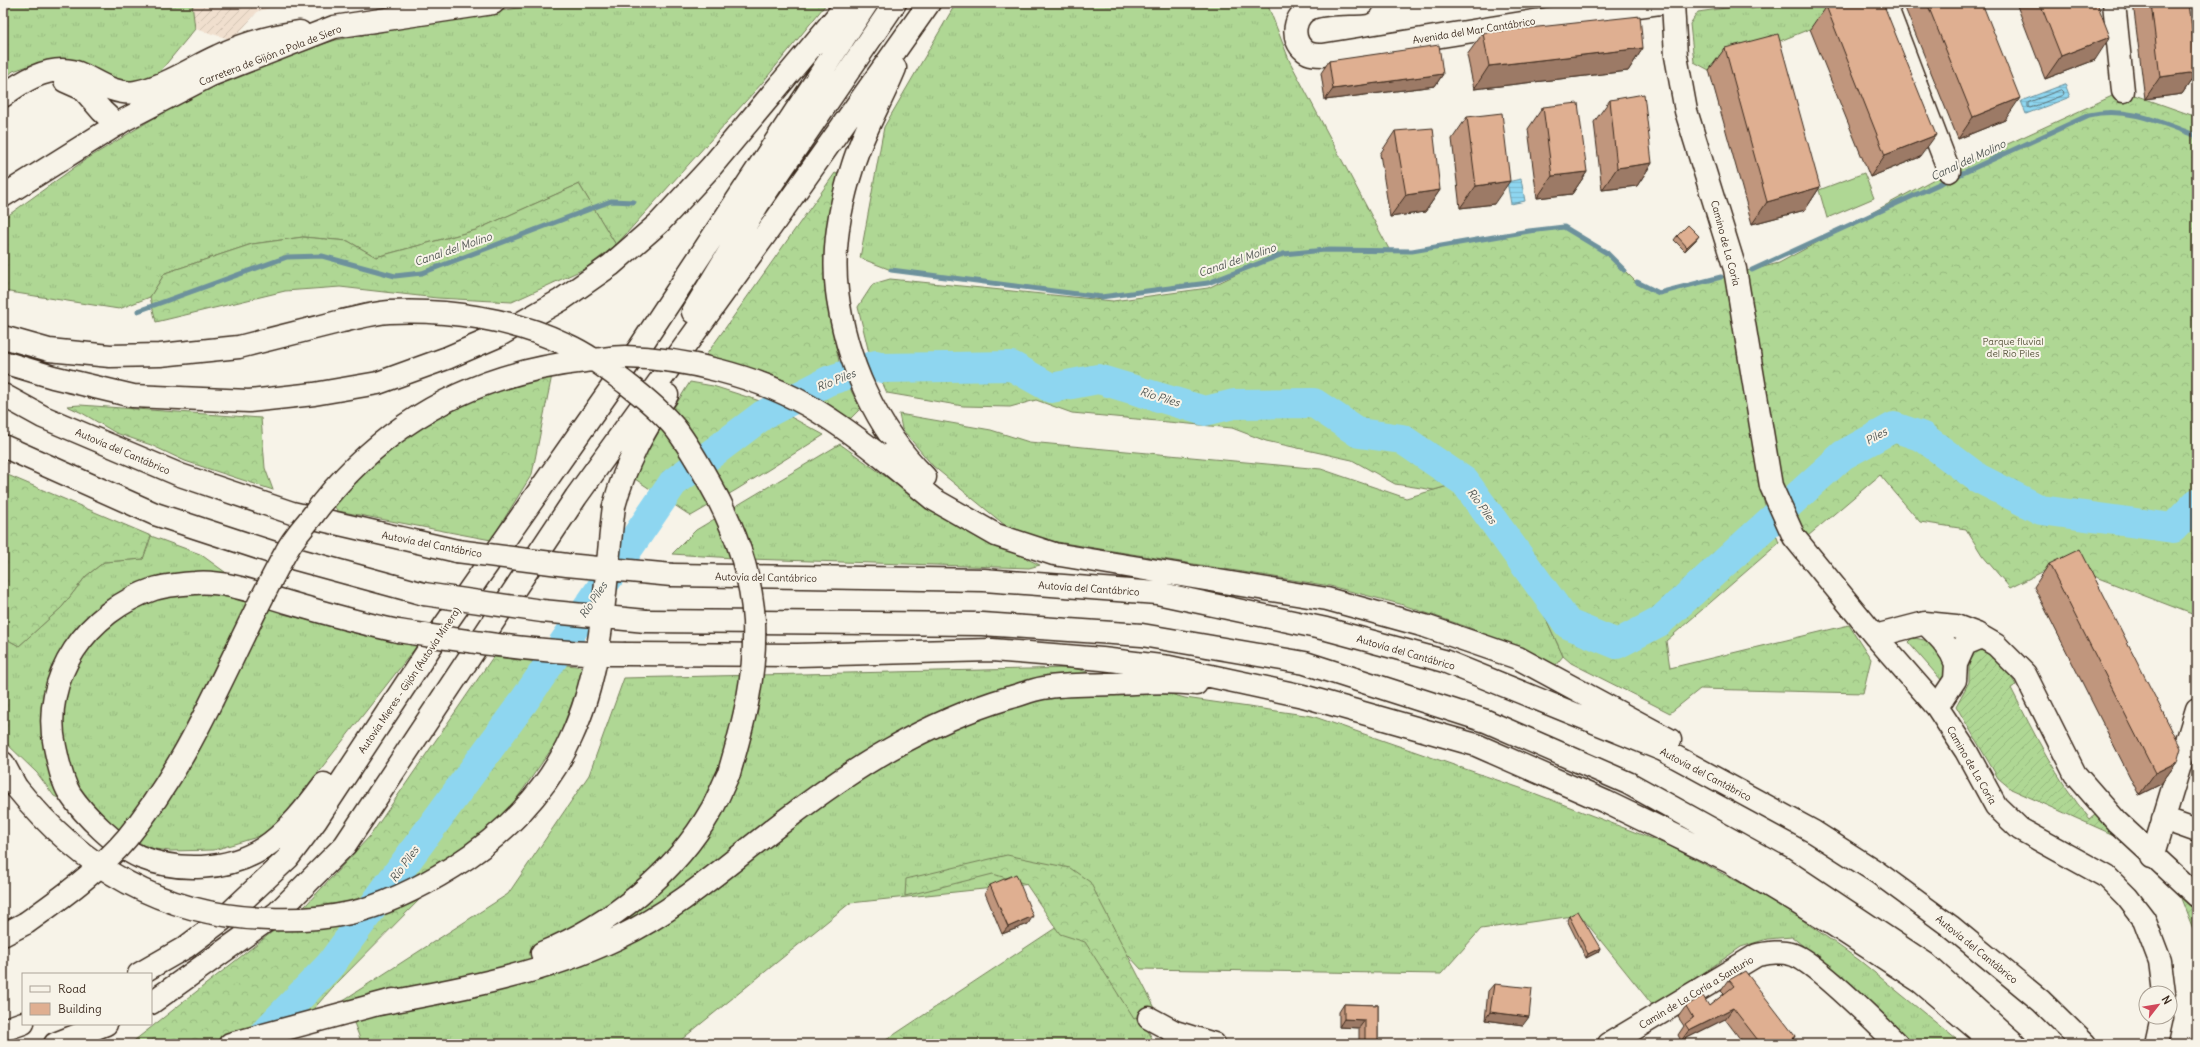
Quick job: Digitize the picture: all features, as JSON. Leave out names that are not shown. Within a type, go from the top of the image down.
[{"type":"main road","name":"Carretera de Gijón a Pola de Siero","points":[[3,196],[117,125],[211,75],[334,27],[493,3]]},
{"type":"main road","points":[[3,362],[52,377],[133,396],[249,401],[314,394],[378,383],[447,358],[498,336],[561,300],[611,264],[659,223],[711,167],[848,3]]},
{"type":"main road","points":[[640,347],[867,3]]},
{"type":"main road","points":[[612,446],[758,204],[895,3]]},
{"type":"main road","points":[[152,1002],[277,913],[345,845],[576,497],[912,30],[929,3]]},
{"type":"main road","name":"Avenida del Mar Cantábrico","points":[[1363,3],[1311,8],[1299,15],[1296,24],[1296,37],[1304,51],[1323,55],[1571,15],[1660,3]]},
{"type":"main road","name":"Camino de La Coría","points":[[1673,3],[1676,56],[1686,111],[1735,269],[1770,486],[1794,537],[1875,636],[1937,707],[1966,751],[1996,806],[2020,829],[2107,877],[2127,897],[2144,920],[2160,961],[2163,985]]},
{"type":"main road","points":[[1885,3],[1949,171]]},
{"type":"main road","points":[[2114,3],[2123,91]]},
{"type":"main road","points":[[3,96],[23,81],[43,74],[58,78],[96,93],[120,91],[134,92],[172,79],[219,56],[269,36],[334,27]]},
{"type":"main road","points":[[912,30],[853,165],[838,225],[836,263],[837,290],[841,316],[855,366],[882,421],[908,460],[934,485],[996,535]]},
{"type":"main road","points":[[96,93],[117,125]]},
{"type":"main road","points":[[72,153],[86,134],[93,118],[96,93]]},
{"type":"main road","points":[[640,347],[758,204]]},
{"type":"main road","points":[[3,764],[16,787],[32,807],[75,849],[111,873],[153,897],[214,915],[290,920],[322,918],[352,913],[394,898],[432,880],[467,858],[509,825],[537,794],[571,739],[587,697],[603,622],[614,506],[622,476],[638,440],[773,224]]},
{"type":"main road","points":[[3,337],[49,350],[110,356],[160,355],[239,347],[342,321],[388,312],[429,312],[474,316],[522,328],[565,344],[600,364],[644,397],[675,428],[727,513],[744,565],[754,620],[752,669],[746,717],[729,773],[712,809],[690,840],[662,873],[626,906],[596,927],[564,944],[514,964],[348,1013],[230,1044]]},
{"type":"main road","name":"Autovía Mieres - Gijón (Autovía Minera)","points":[[141,973],[186,947],[222,920],[288,858],[315,822],[445,625],[640,347]]},
{"type":"main road","points":[[3,935],[26,924],[58,900],[108,857],[126,839],[144,814],[204,720],[287,548],[325,498],[370,452],[404,425],[455,395],[534,370],[569,363],[624,357],[683,362],[746,378],[805,404],[848,431],[933,499],[996,535],[1054,554],[1327,599],[1424,626],[1518,658],[1721,768],[1814,832]]},
{"type":"main road","name":"Autovía del Cantábrico","points":[[3,395],[43,418],[180,475],[292,513],[457,551],[567,565],[672,575],[984,580],[1157,593],[1326,629],[1444,661],[1656,747],[1814,832],[1878,873],[1950,926],[2041,1001],[2085,1044]]},
{"type":"main road","points":[[3,446],[155,514],[274,552],[424,594],[542,611],[646,621],[982,624],[1142,635],[1305,663],[1486,721],[1628,783],[1782,868],[1920,959],[2015,1044]]},
{"type":"main road","points":[[445,625],[366,726],[307,807],[263,848],[244,858],[223,864],[180,868],[138,856],[96,825],[70,793],[57,757],[52,731],[54,701],[61,671],[78,643],[100,619],[129,599],[156,588],[197,582],[238,588],[352,621],[398,631],[518,649],[580,654],[797,655],[992,650],[1169,667],[1303,696],[1476,745],[1606,802],[1730,862],[1831,923],[1921,982],[1994,1044]]},
{"type":"main road","points":[[1925,624],[1948,648],[1956,664]]},
{"type":"main road","points":[[1875,636],[1925,624],[1956,626],[1982,637],[1996,645],[2024,674],[2075,774],[2117,822],[2152,857],[2197,896]]},
{"type":"main road","points":[[1937,707],[1955,680],[1956,664],[1965,644],[1982,637]]},
{"type":"main road","points":[[379,1004],[474,986],[562,961],[618,938],[675,905],[835,782],[887,750],[932,726],[975,708],[1043,688],[1127,683],[1182,682],[1303,696]]},
{"type":"main road","points":[[2152,857],[2197,709]]},
{"type":"main road","points":[[2163,819],[2197,831]]},
{"type":"main road","name":"Camín de La Coría a Santurio","points":[[1609,1044],[1757,955],[1775,952],[1792,954],[1813,966],[1897,1044]]},
{"type":"main road","points":[[1150,1018],[1175,1032],[1214,1044]]},
{"type":"main road","points":[[3,1030],[22,1023]]},
{"type":"main road","points":[[55,1044],[103,1025]]},
{"type":"shaded area","points":[[192,3],[291,3],[258,11],[233,40],[195,29]]},
{"type":"green space","points":[[3,3],[192,3],[195,29],[153,80],[118,83],[62,59],[31,65],[13,71],[3,80]]},
{"type":"green space","points":[[546,3],[827,3],[763,82],[616,245],[579,184],[476,230],[376,257],[348,241],[303,237],[252,244],[165,273],[150,297],[119,309],[3,291],[3,219],[82,162],[177,104],[250,66],[336,40]]},
{"type":"green space","points":[[956,3],[1267,3],[1290,62],[1390,251],[1325,250],[1283,254],[1208,283],[1101,297],[891,270],[860,258],[884,127]]},
{"type":"green space","points":[[1787,3],[1859,3],[1861,8],[1709,70],[1694,62],[1690,24],[1698,12],[1746,5],[1751,9]]},
{"type":"green space","name":"Parque fluvial del Rio Piles","points":[[2123,91],[2197,117],[2197,616],[2058,564],[2010,588],[1982,555],[1966,529],[1920,522],[1880,475],[1808,536],[1763,499],[1779,543],[1666,641],[1670,668],[1849,625],[1871,659],[1863,693],[1700,689],[1670,713],[1571,663],[1563,656],[1531,586],[1455,484],[1434,490],[1395,484],[1352,460],[1266,441],[1232,428],[1072,413],[1036,400],[1010,407],[963,406],[887,393],[869,353],[858,307],[873,284],[890,279],[1113,301],[1208,288],[1258,264],[1283,254],[1325,250],[1412,251],[1529,231],[1564,227],[1607,253],[1639,285],[1659,293],[1779,263],[1949,171]]},
{"type":"green space","points":[[835,173],[841,176],[827,298],[840,367],[860,409],[850,419],[802,389],[776,377],[749,368],[704,358]]},
{"type":"green space","points":[[1864,173],[1874,198],[1827,218],[1819,190]]},
{"type":"green space","points":[[579,184],[616,245],[586,268],[512,302],[437,298],[340,287],[285,291],[156,322],[150,297],[165,273],[252,244],[303,237],[348,241],[376,257],[476,230]]},
{"type":"green space","points":[[552,375],[532,474],[491,540],[338,511],[332,504],[376,459],[425,424],[480,396]]},
{"type":"green space","points":[[690,382],[713,386],[763,402],[824,435],[736,490],[691,516],[635,479],[646,452]]},
{"type":"green space","points":[[80,405],[261,418],[265,468],[273,490],[185,461],[151,445],[116,433],[67,406]]},
{"type":"green space","points":[[899,414],[991,430],[1029,442],[1321,469],[1406,498],[1455,484],[1531,586],[1563,656],[1555,666],[1470,628],[1400,604],[1330,586],[1051,541],[1006,526],[933,466],[902,429]]},
{"type":"green space","points":[[840,444],[903,489],[978,536],[1040,565],[1029,568],[749,559],[672,554],[696,530]]},
{"type":"green space","points":[[3,473],[151,536],[143,559],[104,562],[86,576],[62,607],[19,646],[3,637]]},
{"type":"green space","points":[[151,536],[200,554],[283,614],[417,646],[287,812],[264,835],[214,850],[170,851],[145,846],[110,824],[54,796],[37,773],[3,740],[3,637],[19,646],[62,607],[86,576],[104,562],[143,559]]},
{"type":"green space","points":[[1912,638],[1932,643],[1939,651],[1948,669],[1943,682],[1908,642]]},
{"type":"green space","points":[[1979,649],[1996,659],[2013,680],[2016,685],[2011,688],[2029,723],[2056,772],[2078,804],[2090,819],[2095,815],[2116,836],[2011,789],[1998,778],[1956,706],[1969,682],[1969,658],[1973,651]]},
{"type":"green space","points":[[493,657],[585,667],[558,740],[510,808],[332,988],[283,1044],[130,1044],[305,906],[370,836]]},
{"type":"green space","points":[[1073,668],[1185,698],[1312,716],[1526,790],[1668,845],[1777,902],[1859,960],[1962,1044],[1910,1044],[1854,987],[1792,937],[1767,939],[1741,947],[1654,1007],[1580,915],[1481,929],[1441,974],[1141,969],[1060,881],[850,903],[676,1044],[362,1044],[345,999],[508,894],[589,775],[624,678]]},
{"type":"green space","points":[[1007,855],[1070,868],[1090,882],[1155,1008],[1134,1019],[1085,942],[1060,934],[1026,884],[993,874],[905,896],[906,879]]},
{"type":"green space","points":[[2180,896],[2197,910],[2197,939]]},
{"type":"green space","points":[[1072,917],[1140,1016],[1155,1044],[880,1044]]},
{"type":"water","points":[[2065,84],[2070,97],[2026,114],[2021,101]]},
{"type":"water","points":[[1521,179],[1525,201],[1511,204],[1507,182]]},
{"type":"building","points":[[1835,3],[1883,3],[1936,135],[1885,155],[1826,6]]},
{"type":"building","points":[[1927,3],[1982,3],[2020,98],[1973,117]]},
{"type":"building","points":[[2040,3],[2097,3],[2110,37],[2061,56]]},
{"type":"building","points":[[2151,3],[2189,3],[2197,72],[2160,77]]},
{"type":"building","points":[[1640,16],[1643,48],[1489,66],[1483,33]]},
{"type":"building","points":[[1778,34],[1820,187],[1767,202],[1725,48]]},
{"type":"building","points":[[1439,45],[1443,74],[1333,89],[1329,61]]},
{"type":"building","points":[[1644,94],[1652,163],[1617,168],[1610,100]]},
{"type":"building","points":[[1578,103],[1587,172],[1552,176],[1543,107]]},
{"type":"building","points":[[1502,113],[1510,181],[1476,186],[1467,117]]},
{"type":"building","points":[[1433,128],[1440,190],[1406,195],[1395,131]]},
{"type":"building","points":[[1688,225],[1699,236],[1687,247],[1677,236]]},
{"type":"building","points":[[2080,549],[2181,748],[2177,762],[2155,773],[2049,564]]},
{"type":"building","points":[[1016,874],[1033,916],[1008,927],[990,885]]},
{"type":"building","points":[[1578,911],[1600,948],[1588,954],[1569,916]]},
{"type":"building","points":[[1745,971],[1795,1036],[1785,1044],[1761,1044],[1733,1008],[1689,1030],[1685,1024],[1693,1018],[1686,1006],[1703,996],[1709,1006],[1734,986],[1729,980]]},
{"type":"building","points":[[1494,984],[1532,988],[1529,1017],[1490,1012]]},
{"type":"building","points":[[1344,1004],[1378,1005],[1378,1044],[1365,1044],[1365,1020],[1344,1019]]},
{"type":"building","points":[[1189,1040],[1202,1044],[1184,1044]]},
{"type":"waterway","name":"Canal del Molino","points":[[1752,270],[2089,115],[2103,113],[2131,114],[2157,121],[2197,136]]},
{"type":"waterway","name":"Canal del Molino","points":[[138,311],[287,257],[322,256],[395,276],[422,273],[611,201],[634,202]]},
{"type":"waterway","name":"Canal del Molino","points":[[891,270],[1101,297],[1208,283],[1283,254],[1325,250],[1412,251],[1529,231],[1564,227],[1607,253],[1624,270]]},
{"type":"waterway","name":"Canal del Molino","points":[[1637,282],[1659,293],[1721,277]]},
{"type":"waterway","name":"Río Piles","points":[[254,1044],[330,965],[524,701],[673,483],[763,415],[828,381],[876,365],[881,368],[1012,366],[1051,388],[1098,379],[1205,411],[1234,404],[1314,403],[1359,433],[1402,439],[1465,482],[1568,624],[1617,644],[1659,622],[1843,455],[1894,427],[1923,437],[1978,478],[2041,510],[2173,528],[2197,503]]},
{"type":"water label","name":"Piles","points":[[1876,436]]}]
